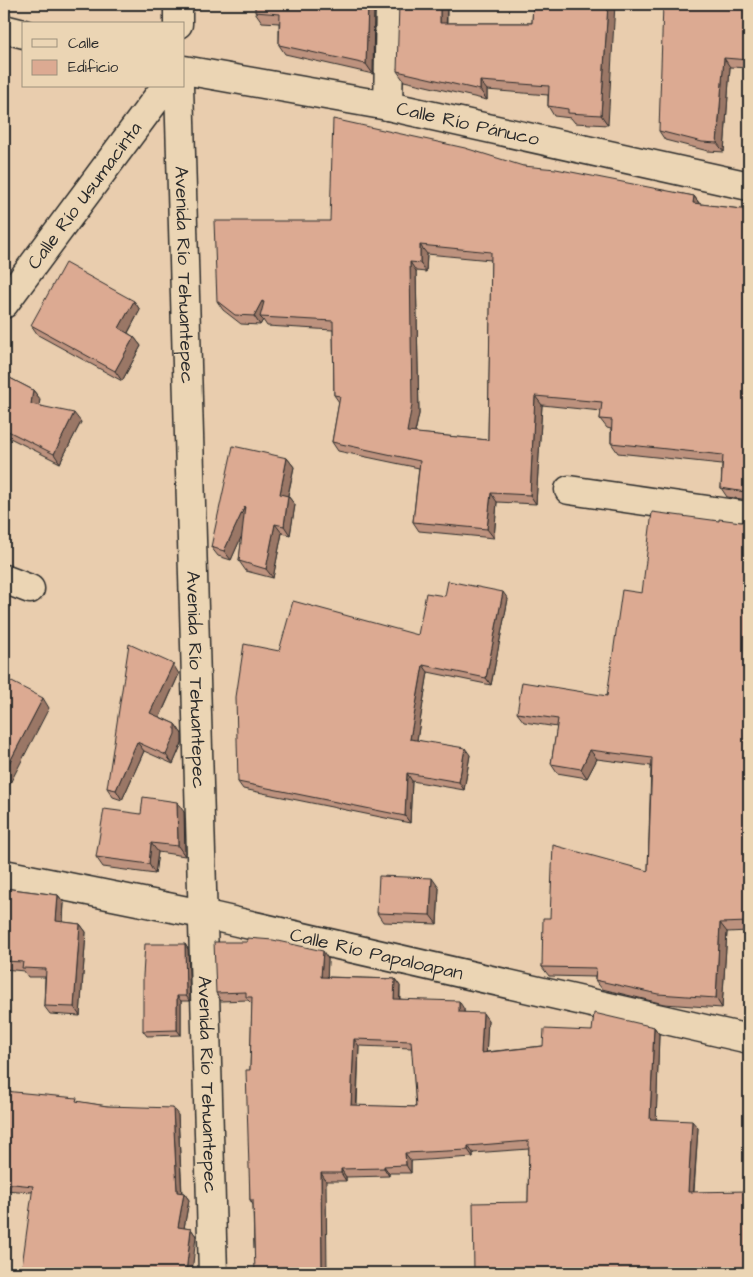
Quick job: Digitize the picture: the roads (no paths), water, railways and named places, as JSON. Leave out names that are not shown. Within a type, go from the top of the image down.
[{"type":"street","points":[[178,4],[178,22]]},
{"type":"street","points":[[388,106],[390,4]]},
{"type":"street","points":[[4,29],[22,34]]},
{"type":"street","name":"Calle Río Pánuco","points":[[185,70],[388,106],[749,186]]},
{"type":"street","name":"Calle Río Usumacinta","points":[[4,304],[165,88]]},
{"type":"street","name":"Avenida Río Tehuantepec","points":[[179,88],[213,1273]]},
{"type":"street","points":[[569,490],[749,516]]},
{"type":"street","points":[[4,579],[30,589]]},
{"type":"street","name":"Calle Río Papaloapan","points":[[4,874],[202,914],[749,1040]]}]
